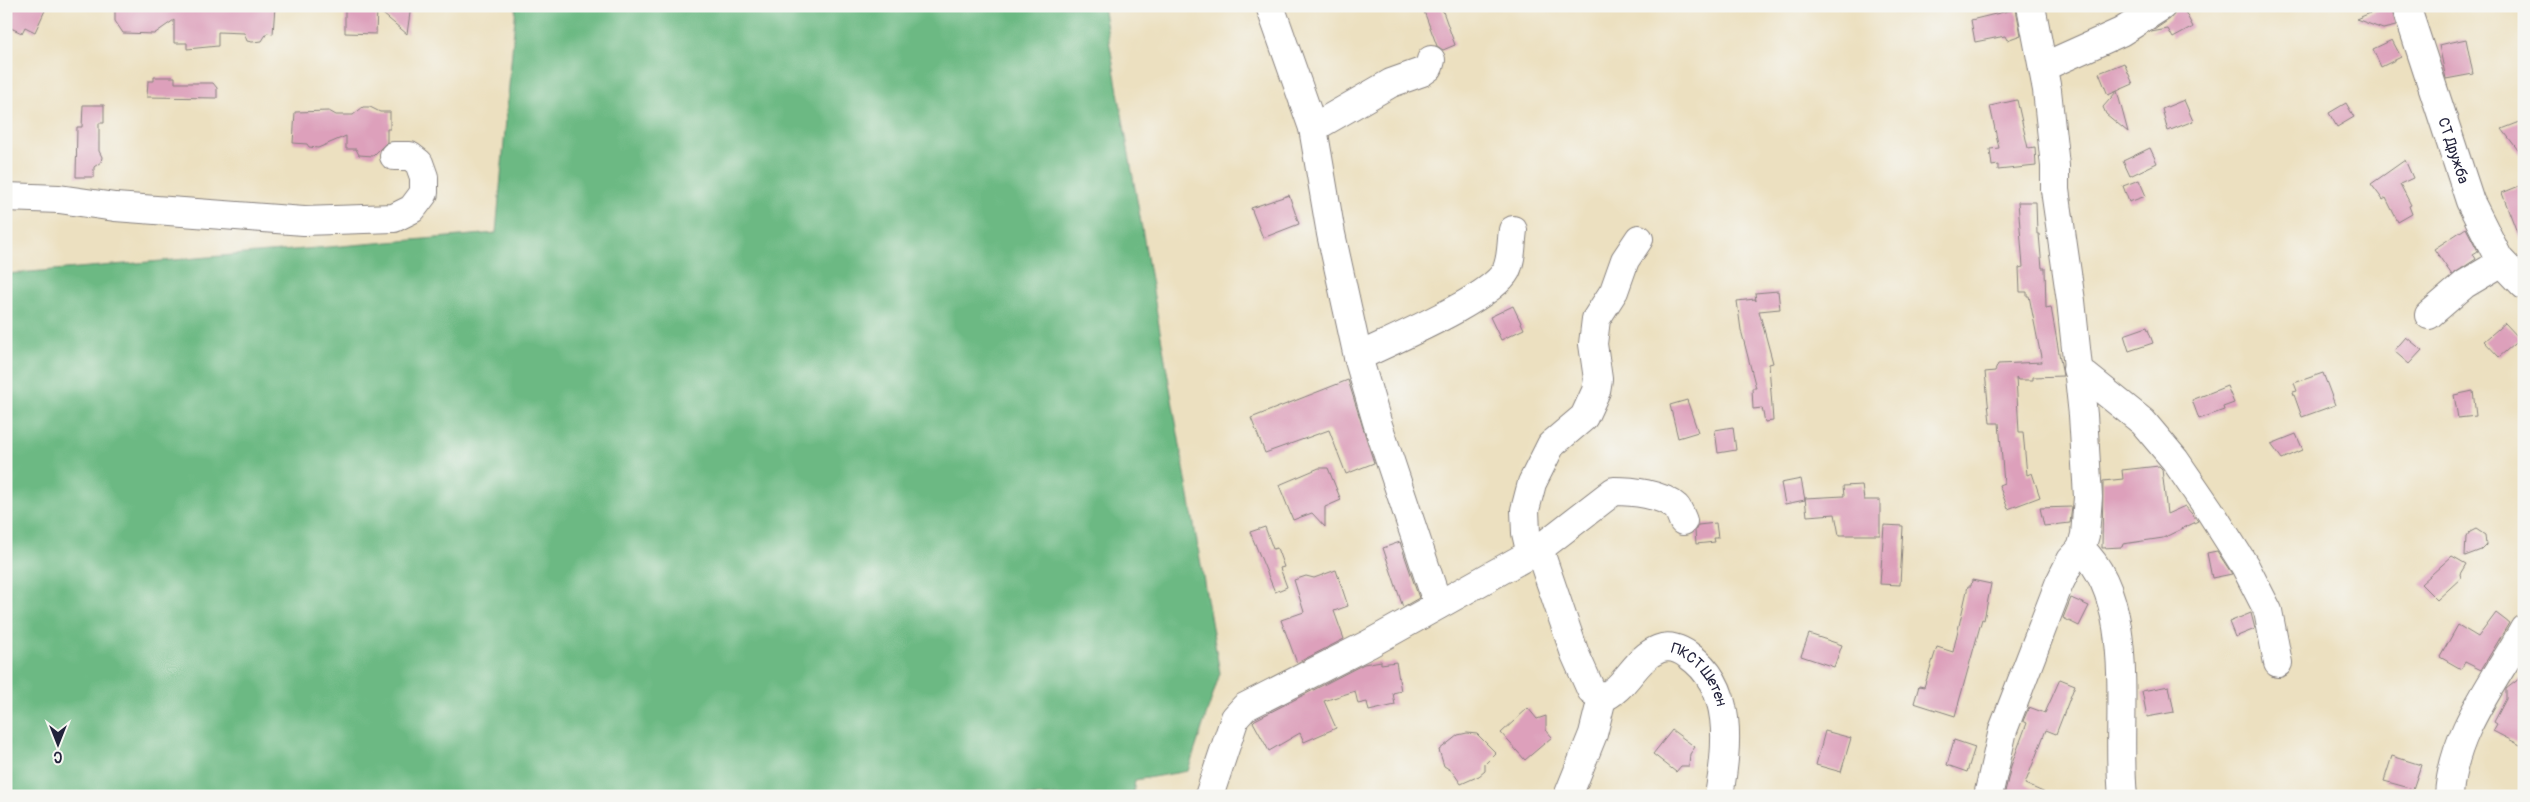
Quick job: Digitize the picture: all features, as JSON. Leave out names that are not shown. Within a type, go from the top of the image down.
[{"type":"street","points":[[1270,6],[1313,128],[1331,234],[1358,356],[1376,422],[1438,605]]},
{"type":"street","points":[[1988,796],[2003,730],[2059,584],[2071,560],[2081,549],[2086,536],[2088,497],[2086,452],[2071,301],[2054,190],[2055,166],[2043,67],[2031,6]]},
{"type":"street","points":[[2043,67],[2121,32],[2162,6]]},
{"type":"street","name":"СТ Дружба","points":[[2406,6],[2470,201],[2499,259],[2524,285]]},
{"type":"street","points":[[1313,128],[1391,83],[1422,72],[1429,67],[1432,60]]},
{"type":"street","points":[[6,197],[50,199],[115,207],[304,220],[394,218],[412,209],[424,193],[424,177],[419,163],[410,156],[394,156]]},
{"type":"street","points":[[1358,356],[1457,308],[1500,280],[1507,270],[1513,230]]},
{"type":"street","points":[[1568,796],[1592,734],[1602,698],[1591,690],[1575,654],[1526,533],[1525,510],[1532,483],[1550,445],[1584,416],[1596,392],[1598,379],[1594,344],[1596,319],[1614,291],[1625,260],[1638,239]]},
{"type":"street","points":[[2429,315],[2465,284],[2492,268],[2499,259]]},
{"type":"street","points":[[2077,369],[2143,422],[2175,460],[2210,511],[2245,566],[2268,610],[2278,664]]},
{"type":"street","points":[[1210,796],[1235,718],[1245,707],[1535,552],[1614,491],[1629,491],[1665,500],[1677,507],[1683,521]]},
{"type":"street","points":[[2081,549],[2094,560],[2109,596],[2120,634],[2122,796]]},
{"type":"street","points":[[2449,796],[2450,783],[2475,711],[2492,679],[2524,629]]},
{"type":"street","name":"ПКСТ Шетен","points":[[1602,698],[1616,689],[1650,654],[1660,648],[1674,647],[1695,660],[1713,680],[1724,708],[1726,728],[1724,766],[1719,796]]},
{"type":"green space","points":[[516,6],[1103,6],[1220,673],[1188,771],[1135,780],[1133,796],[6,796],[6,274],[496,233]]},
{"type":"building","points":[[6,6],[47,6],[35,32],[25,27],[22,33],[6,26]]},
{"type":"building","points":[[115,6],[275,6],[273,34],[267,33],[262,41],[252,42],[247,41],[244,33],[218,32],[218,46],[187,49],[187,43],[174,43],[174,20],[154,34],[123,33],[115,21]]},
{"type":"building","points":[[348,6],[411,6],[407,34],[377,9],[376,34],[345,33],[345,8]]},
{"type":"building","points":[[1422,6],[1441,6],[1455,45],[1443,50],[1437,46]]},
{"type":"building","points":[[2182,6],[2193,27],[2173,38],[2168,29],[2151,32],[2170,19],[2177,8]]},
{"type":"building","points":[[2391,6],[2396,26],[2383,29],[2356,19]]},
{"type":"building","points":[[2016,9],[2021,35],[2007,40],[2005,36],[1975,42],[1971,20]]},
{"type":"building","points":[[2466,39],[2473,74],[2446,79],[2439,45]]},
{"type":"building","points":[[2392,40],[2401,57],[2381,67],[2373,49]]},
{"type":"building","points":[[2124,63],[2133,84],[2108,95],[2099,73]]},
{"type":"building","points":[[154,77],[175,77],[175,83],[213,83],[217,88],[217,98],[147,97],[148,81],[154,81]]},
{"type":"building","points":[[2117,91],[2128,132],[2106,114],[2103,107]]},
{"type":"building","points":[[2017,100],[2028,148],[2035,147],[2036,166],[1998,170],[1998,165],[1992,166],[1990,149],[1999,148],[1990,106]]},
{"type":"building","points":[[2184,100],[2193,121],[2168,131],[2162,109]]},
{"type":"building","points":[[2346,103],[2354,117],[2337,127],[2329,113]]},
{"type":"building","points":[[83,105],[104,105],[104,123],[99,123],[99,151],[102,157],[101,162],[94,167],[94,177],[76,177],[77,127],[82,127]]},
{"type":"building","points":[[363,107],[370,107],[380,112],[390,112],[390,129],[387,129],[387,142],[373,156],[359,155],[356,149],[346,149],[346,136],[318,148],[309,147],[307,144],[293,143],[295,112],[329,111],[336,115],[353,115]]},
{"type":"building","points":[[2520,122],[2524,131],[2524,158],[2502,129]]},
{"type":"building","points":[[2150,148],[2157,163],[2130,176],[2123,161]]},
{"type":"building","points":[[2405,160],[2413,178],[2400,184],[2411,205],[2409,206],[2412,214],[2398,222],[2386,198],[2383,200],[2371,184]]},
{"type":"building","points":[[2139,180],[2146,196],[2129,202],[2123,186]]},
{"type":"building","points":[[2524,184],[2524,248],[2523,248],[2502,193]]},
{"type":"building","points":[[1289,195],[1299,224],[1263,238],[1251,208]]},
{"type":"building","points":[[2018,202],[2036,202],[2037,234],[2039,234],[2042,268],[2045,268],[2046,308],[2051,307],[2063,376],[2033,377],[2033,380],[2018,380],[2016,377],[2019,432],[2023,432],[2027,475],[2032,473],[2040,497],[2008,509],[1999,485],[2004,483],[1999,423],[1990,423],[1985,372],[1995,371],[1998,364],[2042,362],[2029,296],[2027,296],[2027,292],[2020,292],[2019,268],[2023,267]]},
{"type":"building","points":[[2466,228],[2478,251],[2473,254],[2476,259],[2452,275],[2434,249]]},
{"type":"building","points":[[1778,291],[1780,309],[1759,311],[1773,363],[1769,364],[1773,421],[1765,422],[1762,408],[1753,409],[1752,388],[1756,388],[1741,330],[1737,301],[1755,299],[1756,301],[1755,293]]},
{"type":"building","points":[[1513,306],[1524,329],[1501,340],[1490,317]]},
{"type":"building","points":[[2505,323],[2520,339],[2499,357],[2484,341]]},
{"type":"building","points":[[2147,327],[2153,343],[2129,351],[2124,335]]},
{"type":"building","points":[[2406,337],[2422,350],[2409,364],[2394,351]]},
{"type":"building","points":[[2323,373],[2335,405],[2302,417],[2293,392],[2297,391],[2294,383]]},
{"type":"building","points":[[1348,380],[1374,463],[1346,474],[1329,430],[1265,453],[1251,418]]},
{"type":"building","points":[[2227,386],[2234,403],[2223,407],[2224,410],[2199,419],[2192,400]]},
{"type":"building","points":[[2473,391],[2476,416],[2458,418],[2454,395]]},
{"type":"building","points":[[1687,400],[1698,432],[1678,438],[1670,405]]},
{"type":"building","points":[[1733,427],[1736,450],[1718,453],[1715,430]]},
{"type":"building","points":[[2296,434],[2303,450],[2282,459],[2271,444]]},
{"type":"building","points":[[2159,466],[2162,469],[2167,514],[2185,506],[2198,521],[2163,538],[2123,544],[2122,547],[2102,548],[2103,481],[2123,479],[2122,470]]},
{"type":"building","points":[[1319,468],[1328,468],[1341,500],[1325,507],[1325,527],[1312,513],[1293,520],[1279,485]]},
{"type":"building","points":[[1801,479],[1805,500],[1785,504],[1781,483]]},
{"type":"building","points":[[1862,485],[1864,500],[1880,500],[1880,535],[1839,535],[1835,514],[1807,516],[1805,498],[1844,496],[1843,486]]},
{"type":"building","points":[[2072,507],[2070,523],[2044,526],[2040,508]]},
{"type":"building","points":[[1716,523],[1718,538],[1714,538],[1715,542],[1696,544],[1695,531],[1698,525]]},
{"type":"building","points":[[1884,525],[1903,526],[1900,585],[1880,584]]},
{"type":"building","points":[[1265,527],[1273,549],[1277,548],[1284,567],[1280,568],[1287,587],[1275,592],[1250,532]]},
{"type":"building","points":[[2476,529],[2485,535],[2486,545],[2481,550],[2465,556],[2466,537]]},
{"type":"building","points":[[1400,542],[1419,598],[1403,607],[1383,548]]},
{"type":"building","points":[[2217,551],[2232,574],[2212,578],[2207,553]]},
{"type":"building","points":[[2452,556],[2466,564],[2460,574],[2461,578],[2437,600],[2421,584]]},
{"type":"building","points":[[1336,570],[1348,606],[1334,611],[1344,639],[1297,663],[1281,620],[1304,612],[1294,580],[1306,576],[1314,578]]},
{"type":"building","points":[[1972,580],[1991,584],[1984,620],[1982,619],[1955,716],[1914,703],[1919,686],[1924,687],[1937,647],[1953,652],[1968,586],[1971,586]]},
{"type":"building","points":[[2071,598],[2089,606],[2079,626],[2063,618]]},
{"type":"building","points":[[2251,613],[2255,629],[2235,637],[2229,622]]},
{"type":"building","points":[[2496,613],[2509,623],[2481,670],[2465,662],[2461,669],[2440,657],[2458,625],[2478,637]]},
{"type":"building","points":[[1809,634],[1842,645],[1834,667],[1801,656]]},
{"type":"building","points":[[1381,661],[1381,664],[1396,662],[1401,691],[1393,693],[1395,705],[1369,711],[1367,702],[1358,704],[1355,691],[1324,701],[1336,728],[1304,742],[1300,733],[1269,751],[1253,722],[1255,720],[1364,664]]},
{"type":"building","points":[[2524,675],[2524,747],[2493,731],[2497,724],[2494,722],[2506,699],[2506,689]]},
{"type":"building","points":[[2060,679],[2075,685],[2056,734],[2046,730],[2025,784],[2052,796],[2004,796],[2011,766],[2027,723],[2023,721],[2029,707],[2045,713]]},
{"type":"building","points":[[2169,686],[2174,712],[2147,717],[2142,691]]},
{"type":"building","points":[[1528,708],[1537,719],[1546,716],[1546,730],[1552,737],[1525,760],[1501,733]]},
{"type":"building","points":[[1672,730],[1695,747],[1690,754],[1689,766],[1681,766],[1676,772],[1653,754]]},
{"type":"building","points":[[1825,731],[1851,738],[1841,772],[1816,765]]},
{"type":"building","points":[[1467,733],[1477,734],[1496,753],[1485,764],[1485,771],[1479,776],[1461,784],[1452,771],[1444,766],[1439,750],[1458,735]]},
{"type":"building","points":[[1954,740],[1975,747],[1967,772],[1947,765]]},
{"type":"building","points":[[2392,756],[2421,765],[2413,789],[2384,781]]}]
